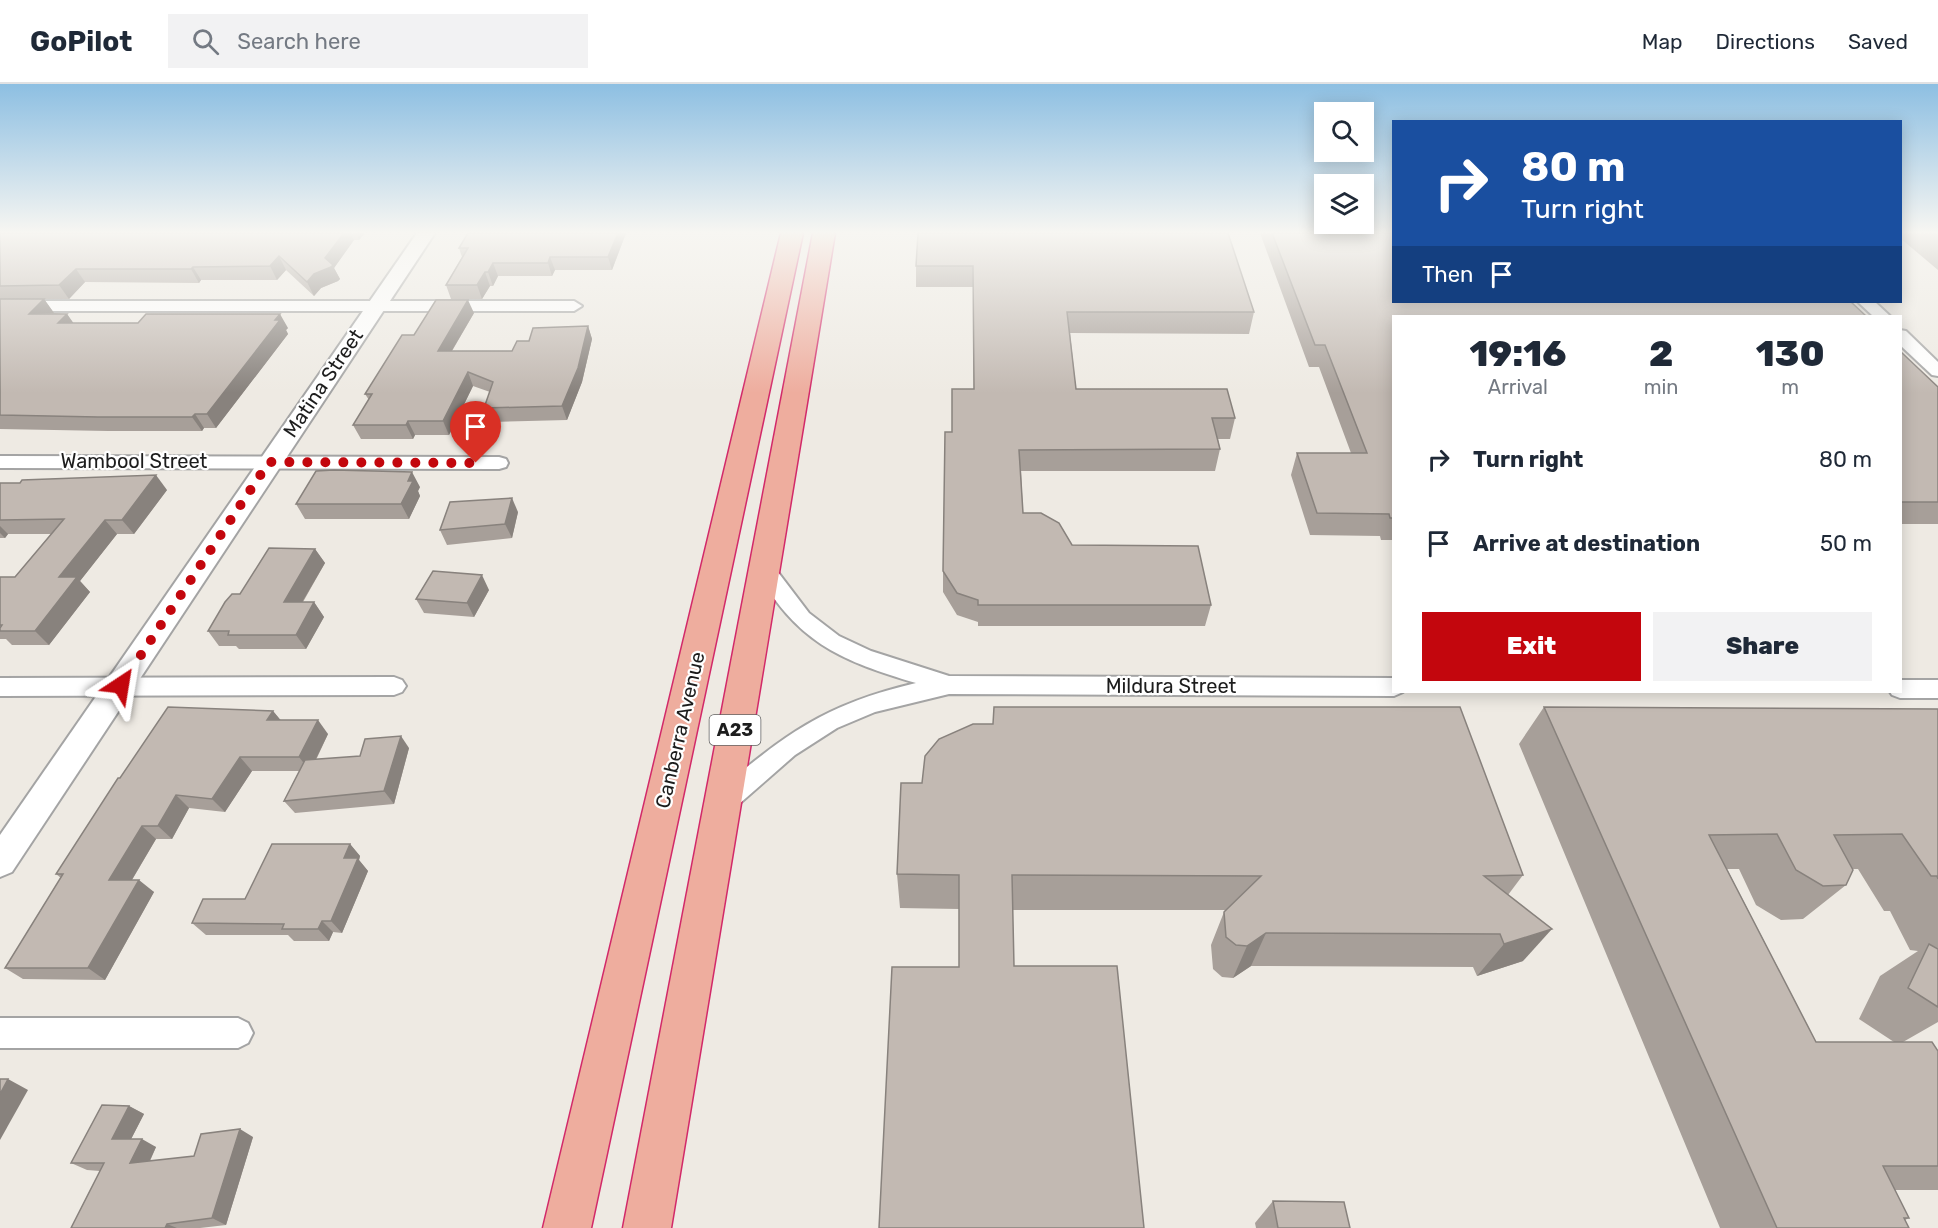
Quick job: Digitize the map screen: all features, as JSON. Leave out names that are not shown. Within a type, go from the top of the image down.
[{"type":"highway","name":"Canberra Avenue","points":[[567,1228],[780,286]]},
{"type":"highway","name":"A23","points":[[646,1228],[814,286]]},
{"type":"street","name":"Matina Street","points":[[0,862],[389,286]]},
{"type":"street","points":[[1867,303],[1881,315]]},
{"type":"street","points":[[0,306],[574,306]]},
{"type":"street","points":[[1902,336],[1938,371]]},
{"type":"street","name":"Wambool Street","points":[[0,462],[499,463]]},
{"type":"street","name":"Mildura Street","points":[[764,568],[797,612],[816,631],[840,647],[949,685]]},
{"type":"street","name":"Mildura Street","points":[[722,803],[789,748],[829,721],[889,698],[949,685],[1392,687]]},
{"type":"street","points":[[0,687],[394,686]]},
{"type":"street","points":[[1902,689],[1938,689]]},
{"type":"street","points":[[0,1033],[238,1033]]},
{"type":"building","points":[[973,286],[1246,286],[1254,312],[1067,312],[1076,389],[1227,389],[1235,418],[1212,418],[1220,449],[1019,450],[1023,513],[1041,513],[1059,523],[1072,545],[1198,546],[1211,605],[978,605],[978,600],[957,593],[943,571],[945,432],[952,432],[952,389],[974,389]]},
{"type":"building","points":[[1292,286],[1392,286],[1392,303],[1852,303],[1865,315],[1392,315],[1392,518],[1389,514],[1317,513],[1297,453],[1367,453],[1325,345],[1315,345]]},
{"type":"building","points":[[0,299],[44,299],[29,314],[67,314],[58,323],[138,323],[146,314],[280,314],[275,320],[280,320],[207,414],[195,414],[192,417],[0,415]]},
{"type":"building","points":[[436,300],[468,300],[438,351],[512,351],[517,341],[529,341],[533,328],[588,326],[578,368],[562,406],[484,408],[493,382],[468,372],[443,421],[408,421],[406,425],[353,425],[372,394],[365,394],[402,335],[414,335]]},
{"type":"building","points":[[1902,353],[1938,387],[1938,502],[1902,502]]},
{"type":"building","points":[[316,471],[412,472],[408,481],[413,481],[401,504],[296,504]]},
{"type":"building","points":[[156,475],[122,520],[105,520],[59,577],[77,577],[35,631],[0,631],[2,625],[0,625],[0,577],[15,577],[64,519],[0,520],[0,483],[20,483],[22,480]]},
{"type":"building","points":[[512,498],[505,524],[440,530],[450,502]]},
{"type":"building","points":[[269,548],[315,549],[284,602],[314,602],[296,635],[228,635],[229,631],[208,631],[225,602],[232,594],[240,594]]},
{"type":"building","points":[[433,571],[482,575],[467,603],[416,599]]},
{"type":"building","points":[[168,707],[273,711],[267,720],[318,720],[299,757],[240,757],[212,799],[176,795],[158,826],[142,826],[109,880],[139,880],[88,968],[5,968],[63,874],[56,874],[118,778]]},
{"type":"building","points":[[994,707],[1460,707],[1523,875],[1484,876],[1552,929],[1504,944],[1500,934],[1266,933],[1247,946],[1236,945],[1226,937],[1224,912],[1261,876],[1012,875],[1014,966],[1117,966],[1144,1228],[879,1228],[892,967],[959,967],[959,875],[897,874],[901,783],[922,783],[925,756],[939,739],[973,724],[993,724]]},
{"type":"building","points":[[1544,707],[1938,709],[1938,879],[1937,876],[1931,876],[1902,834],[1834,835],[1853,870],[1846,885],[1823,886],[1796,870],[1777,834],[1709,835],[1816,1042],[1932,1042],[1938,1051],[1938,1166],[1883,1166],[1909,1218],[1904,1218],[1909,1228],[1777,1228]]},
{"type":"building","points":[[401,736],[384,791],[284,801],[305,760],[360,756],[365,739]]},
{"type":"building","points":[[272,844],[350,844],[344,858],[358,858],[331,921],[322,921],[318,929],[282,929],[284,924],[192,923],[203,899],[245,899]]},
{"type":"building","points":[[1929,944],[1938,949],[1938,1007],[1908,988]]},
{"type":"building","points":[[0,1079],[8,1079],[0,1094]]},
{"type":"building","points":[[102,1105],[129,1106],[112,1139],[142,1139],[130,1163],[194,1156],[201,1134],[240,1129],[212,1218],[167,1224],[165,1228],[71,1228],[104,1163],[71,1163]]},
{"type":"building","points":[[1273,1201],[1344,1202],[1350,1228],[1278,1228]]},
{"type":"route","points":[[121,685],[269,462],[476,463]]}]
